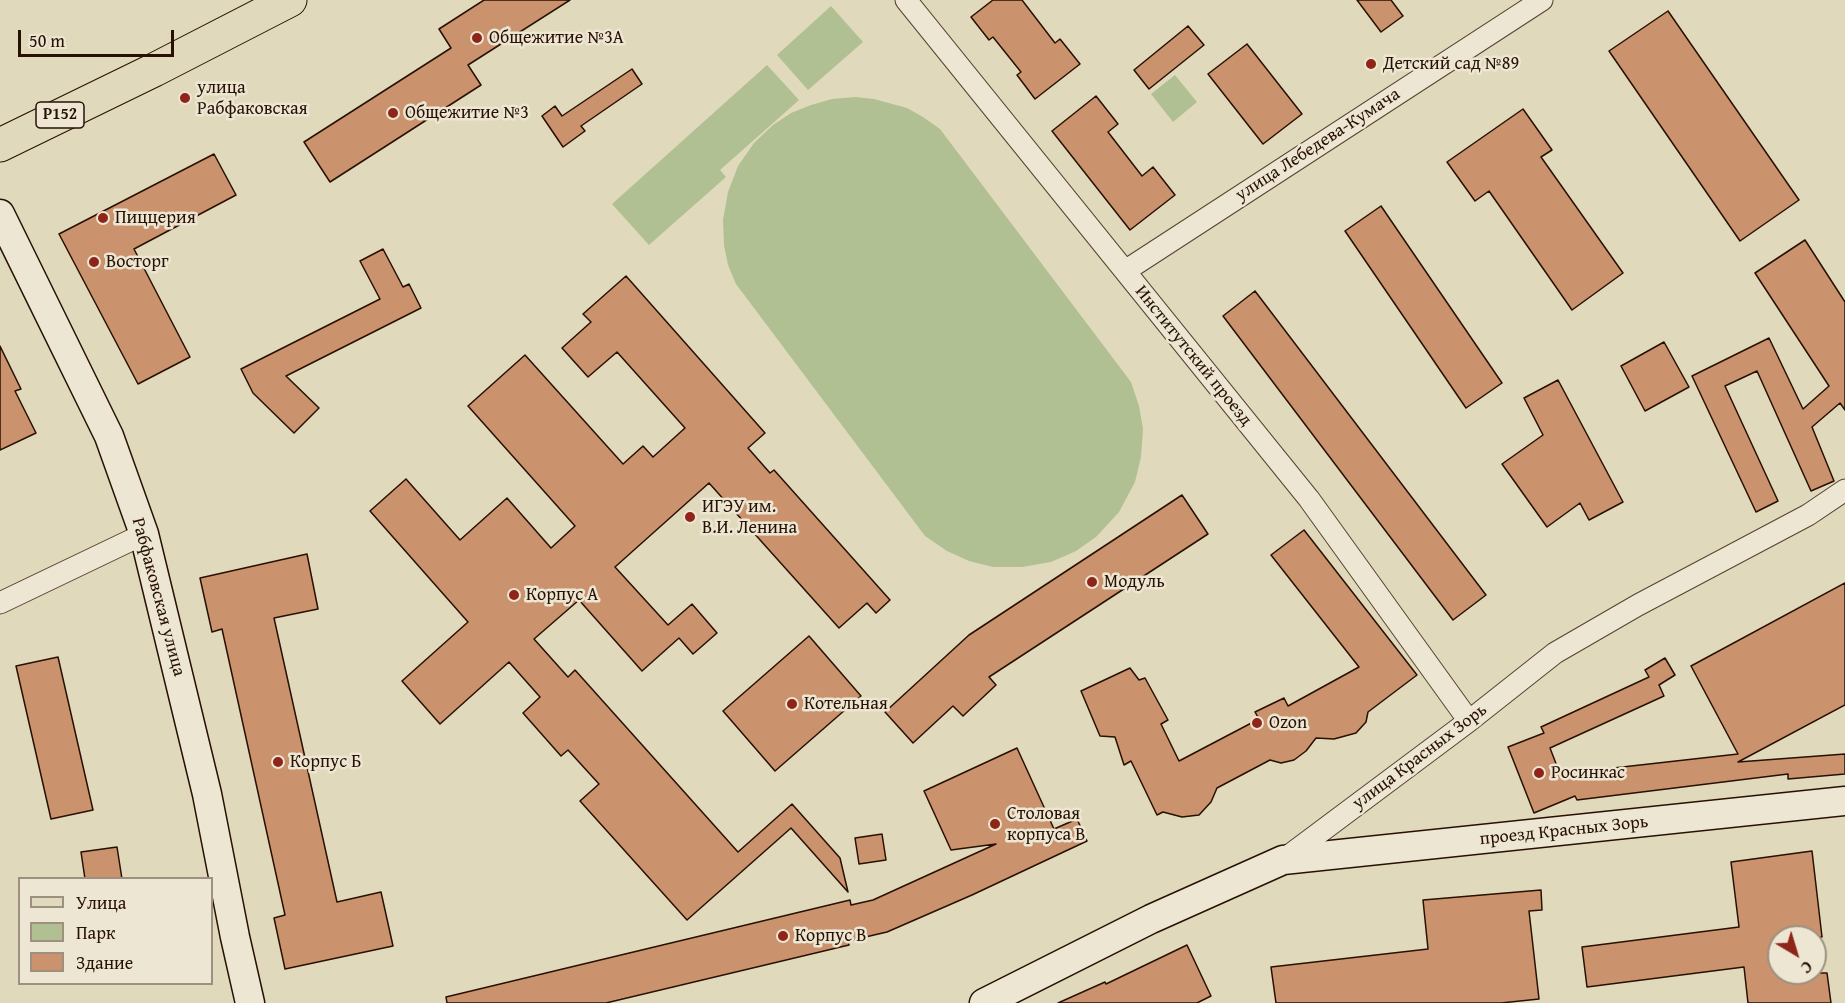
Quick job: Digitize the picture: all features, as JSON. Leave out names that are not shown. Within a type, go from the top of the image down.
[{"type":"main road","name":"Р152","points":[[0,145],[290,0]]},
{"type":"street","name":"Институтский проезд","points":[[906,0],[1309,499],[1469,721]]},
{"type":"street","name":"улица Лебедева-Кумача","points":[[1125,271],[1542,0]]},
{"type":"street","name":"Рабфаковская улица","points":[[0,214],[109,436],[144,534],[207,794],[250,1003]]},
{"type":"street","name":"улица Красных Зорь","points":[[984,1003],[1151,919],[1282,860],[1555,654],[1638,605],[1816,510],[1845,490]]},
{"type":"street","points":[[0,603],[144,534]]},
{"type":"street","name":"проезд Красных Зорь","points":[[1282,860],[1845,801]]},
{"type":"green space","points":[[831,6],[863,42],[808,90],[777,55]]},
{"type":"green space","points":[[767,65],[799,100],[720,170],[726,177],[649,245],[612,204]]},
{"type":"green space","points":[[1175,75],[1197,102],[1173,122],[1151,94]]},
{"type":"green space","points":[[855,97],[874,99],[907,108],[940,129],[1131,382],[1139,406],[1143,429],[1141,457],[1135,482],[1119,512],[1096,537],[1076,551],[1051,562],[1022,567],[993,567],[969,561],[947,551],[925,536],[736,284],[728,265],[723,220],[728,192],[738,166],[754,143],[773,125],[791,113],[832,99]]},
{"type":"building","name":"Общежитие №3","points":[[484,0],[570,0],[468,65],[481,85],[330,182],[304,142],[451,48],[439,29]]},
{"type":"building","points":[[993,0],[1022,0],[1055,43],[1060,39],[1080,64],[1035,99],[1017,75],[1021,72],[993,37],[989,40],[971,17]]},
{"type":"building","points":[[1357,0],[1391,0],[1403,16],[1381,32]]},
{"type":"building","points":[[1668,11],[1799,200],[1740,241],[1609,51]]},
{"type":"building","points":[[1188,26],[1204,45],[1149,89],[1134,70]]},
{"type":"building","points":[[1247,44],[1302,114],[1263,144],[1208,74]]},
{"type":"building","points":[[632,69],[642,84],[581,126],[585,131],[563,147],[542,116],[555,106],[562,116]]},
{"type":"building","points":[[1096,96],[1118,124],[1108,132],[1142,176],[1153,167],[1175,195],[1130,230],[1052,131]]},
{"type":"building","points":[[1523,109],[1552,150],[1541,157],[1623,273],[1572,310],[1489,191],[1475,201],[1447,162]]},
{"type":"building","points":[[214,154],[236,195],[134,249],[190,357],[138,384],[59,234]]},
{"type":"building","points":[[1381,206],[1502,383],[1466,408],[1345,231]]},
{"type":"building","points":[[1805,240],[1845,302],[1845,410],[1840,403],[1812,427],[1834,481],[1811,491],[1757,371],[1725,386],[1778,501],[1756,512],[1692,376],[1769,338],[1803,409],[1829,386],[1755,273]]},
{"type":"building","points":[[383,249],[403,287],[409,284],[421,308],[286,376],[319,408],[294,433],[253,393],[241,369],[380,299],[360,261]]},
{"type":"building","name":"Корпус А","points":[[626,276],[765,433],[748,448],[770,473],[774,470],[890,600],[876,613],[867,603],[839,628],[709,483],[615,567],[668,625],[692,604],[717,633],[693,654],[679,638],[642,671],[579,600],[534,639],[568,677],[575,670],[738,852],[792,804],[840,858],[848,892],[791,828],[687,920],[580,801],[599,784],[568,750],[561,756],[523,713],[540,697],[509,662],[440,724],[402,681],[468,622],[370,511],[406,479],[460,540],[507,498],[551,548],[575,526],[468,406],[525,355],[623,464],[643,446],[653,457],[685,428],[617,352],[588,377],[562,348],[591,322],[583,314]]},
{"type":"building","points":[[1255,291],[1486,595],[1453,620],[1223,316]]},
{"type":"building","points":[[1664,342],[1689,387],[1645,411],[1621,366]]},
{"type":"building","points":[[0,346],[21,389],[15,391],[36,433],[0,450]]},
{"type":"building","points":[[1558,380],[1623,502],[1589,520],[1580,503],[1547,527],[1502,464],[1543,435],[1524,398]]},
{"type":"building","name":"Модуль","points":[[1182,495],[1208,534],[989,677],[996,685],[963,716],[953,706],[913,743],[885,712],[969,635]]},
{"type":"building","points":[[1304,530],[1417,675],[1368,712],[1366,722],[1356,733],[1334,739],[1316,738],[1306,751],[1294,760],[1281,763],[1270,760],[1217,788],[1211,802],[1199,815],[1182,817],[1163,812],[1157,815],[1131,761],[1124,765],[1115,737],[1100,736],[1081,691],[1130,668],[1139,680],[1145,678],[1168,720],[1161,724],[1179,761],[1259,719],[1255,712],[1284,698],[1288,706],[1359,667],[1271,555]]},
{"type":"building","name":"Корпус Б","points":[[307,554],[318,609],[274,618],[337,902],[381,892],[393,946],[285,969],[274,918],[285,915],[222,629],[212,632],[200,578]]},
{"type":"building","points":[[1845,583],[1845,705],[1738,762],[1845,754],[1845,774],[1788,779],[1788,774],[1577,800],[1575,796],[1534,813],[1508,747],[1544,733],[1541,727],[1649,677],[1645,670],[1665,658],[1675,675],[1659,685],[1664,696],[1550,748],[1560,774],[1738,754],[1691,666]]},
{"type":"building","name":"Котельная","points":[[809,636],[861,696],[775,771],[723,711]]},
{"type":"building","points":[[58,657],[93,810],[51,819],[16,666]]},
{"type":"building","name":"Корпус В","points":[[1017,748],[1054,829],[1077,819],[1087,841],[887,932],[848,941],[849,945],[606,1003],[447,1003],[446,997],[850,900],[851,905],[873,900],[996,844],[951,850],[924,791]]},
{"type":"building","points":[[882,834],[886,860],[859,864],[855,838]]},
{"type":"building","points":[[117,847],[122,877],[85,877],[81,852]]},
{"type":"building","points":[[1812,851],[1821,925],[1767,925],[1767,985],[1827,985],[1827,973],[1831,1003],[1748,1003],[1744,967],[1587,987],[1582,947],[1739,927],[1731,862]]},
{"type":"building","points":[[1541,890],[1542,910],[1529,911],[1539,999],[1501,1003],[1276,1003],[1271,967],[1428,949],[1423,900]]},
{"type":"building","points":[[1187,945],[1211,996],[1197,1003],[1058,1003],[1105,982],[1106,984]]},
{"type":"place","name":"Общежитие №3А","points":[[477,38]]},
{"type":"place","name":"Детский сад №89","points":[[1371,64]]},
{"type":"place","name":"улица Рабфаковская","points":[[185,98]]},
{"type":"place","name":"Общежитие №3","points":[[393,113]]},
{"type":"place","name":"Пиццерия","points":[[103,218]]},
{"type":"place","name":"Восторг","points":[[94,262]]},
{"type":"place","name":"ИГЭУ им. В.И. Ленина","points":[[690,517]]},
{"type":"place","name":"Модуль","points":[[1092,582]]},
{"type":"place","name":"Корпус А","points":[[514,595]]},
{"type":"place","name":"Котельная","points":[[792,704]]},
{"type":"place","name":"Ozon","points":[[1257,723]]},
{"type":"place","name":"Корпус Б","points":[[278,762]]},
{"type":"place","name":"Росинкас","points":[[1539,773]]},
{"type":"place","name":"Столовая корпуса В","points":[[995,824]]},
{"type":"place","name":"Корпус В","points":[[783,936]]}]
